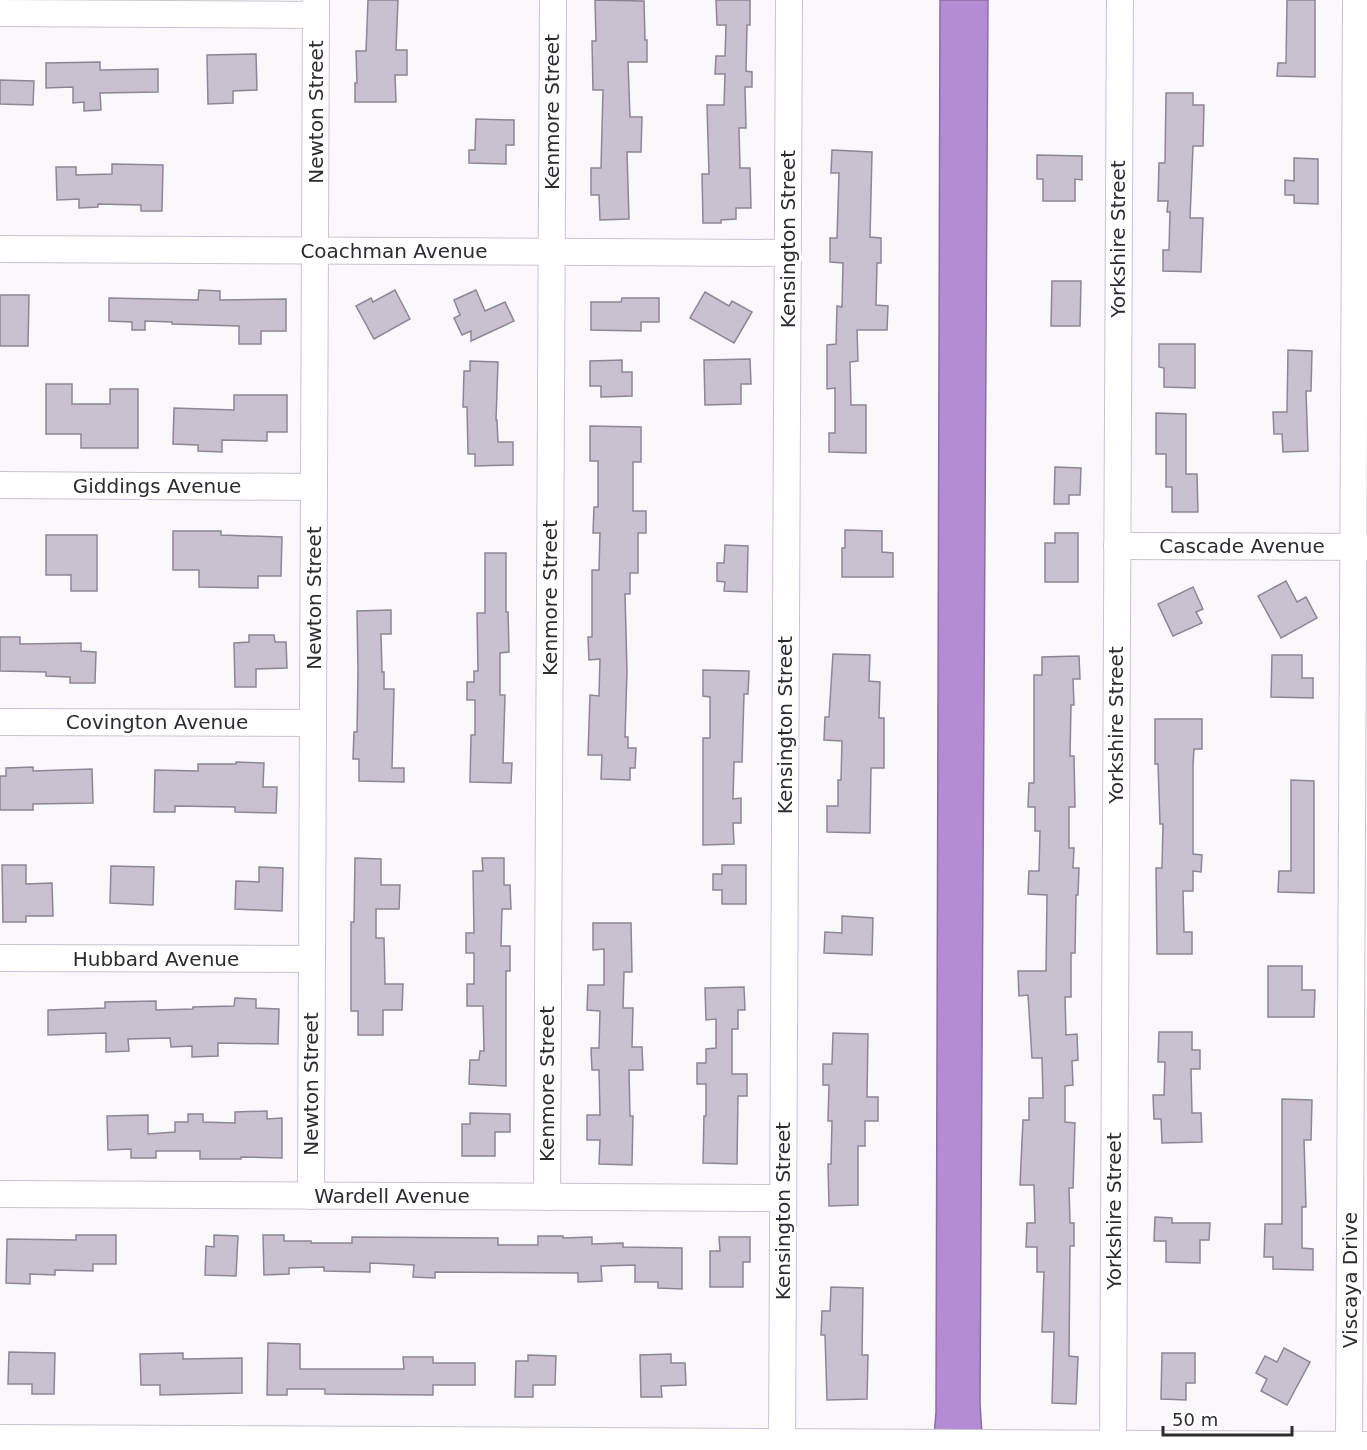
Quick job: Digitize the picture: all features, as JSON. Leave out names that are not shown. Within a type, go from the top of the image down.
[{"type":"street","name":"Kenmore Street","points":[[547,1197],[553,0]]},
{"type":"street","name":"Kensington Street","points":[[782,1446],[789,0]]},
{"type":"street","name":"Yorkshire Street","points":[[1113,1447],[1120,0]]},
{"type":"street","name":"Viscaya Drive","points":[[1356,0],[1361,74],[1358,1445]]},
{"type":"street","points":[[0,13],[316,7]]},
{"type":"street","name":"Newton Street","points":[[311,1196],[316,7]]},
{"type":"street","name":"Coachman Avenue","points":[[0,249],[788,253]]},
{"type":"street","name":"Giddings Avenue","points":[[0,486],[314,487]]},
{"type":"street","name":"Cascade Avenue","points":[[1117,546],[1360,547]]},
{"type":"street","name":"Covington Avenue","points":[[0,722],[313,723]]},
{"type":"street","name":"Hubbard Avenue","points":[[0,958],[312,959]]},
{"type":"street","name":"Wardell Avenue","points":[[0,1194],[783,1198]]},
{"type":"street","points":[[0,1438],[782,1446],[923,1442],[1113,1447],[1358,1445]]},
{"type":"shaded area","points":[[940,0],[988,0],[980,1403],[983,1450],[933,1450],[936,1412]]},
{"type":"building","points":[[368,0],[398,0],[396,50],[407,50],[407,75],[395,75],[396,102],[355,102],[356,51],[366,51]]},
{"type":"building","points":[[595,0],[644,1],[647,62],[628,62],[630,117],[642,117],[641,152],[627,152],[629,219],[600,220],[599,195],[591,195],[591,168],[601,168],[603,90],[593,90],[592,41],[596,41]]},
{"type":"building","points":[[716,0],[750,0],[746,71],[752,72],[752,87],[745,87],[746,128],[739,128],[740,168],[750,168],[751,208],[736,208],[736,219],[721,220],[721,223],[703,223],[702,174],[709,174],[707,105],[724,105],[725,74],[715,74],[716,56],[725,56],[726,25],[717,25]]},
{"type":"building","points":[[1287,0],[1315,0],[1315,77],[1277,76],[1278,63],[1286,63]]},
{"type":"building","points":[[256,54],[257,90],[233,91],[233,103],[208,104],[207,55]]},
{"type":"building","points":[[100,62],[100,70],[158,69],[158,92],[100,93],[101,110],[84,111],[84,102],[73,103],[73,87],[46,88],[46,63]]},
{"type":"building","points":[[0,80],[34,81],[33,105],[0,104]]},
{"type":"building","points":[[1166,93],[1193,93],[1193,105],[1204,105],[1203,146],[1193,146],[1190,218],[1203,218],[1201,272],[1163,271],[1163,250],[1169,250],[1170,212],[1167,212],[1168,201],[1158,201],[1159,163],[1165,163]]},
{"type":"building","points":[[476,119],[514,120],[514,145],[506,145],[506,164],[469,163],[469,150],[475,150]]},
{"type":"building","points":[[832,150],[872,152],[870,237],[881,238],[881,263],[877,263],[876,305],[888,306],[887,330],[857,330],[858,361],[850,362],[851,405],[866,405],[866,453],[829,452],[829,433],[835,433],[835,388],[827,389],[827,345],[836,344],[837,306],[842,307],[843,263],[830,262],[830,238],[837,238],[839,173],[831,173]]},
{"type":"building","points":[[1037,155],[1082,156],[1082,180],[1075,179],[1075,201],[1043,201],[1043,179],[1037,179]]},
{"type":"building","points":[[1294,158],[1318,159],[1318,204],[1294,203],[1294,195],[1285,195],[1285,180],[1294,181]]},
{"type":"building","points":[[112,164],[163,165],[162,211],[141,211],[141,205],[98,204],[98,207],[79,208],[79,199],[57,200],[56,167],[76,167],[76,175],[112,174]]},
{"type":"building","points":[[1052,281],[1081,281],[1080,326],[1051,326]]},
{"type":"building","points":[[199,290],[220,291],[220,300],[286,299],[286,331],[261,331],[261,344],[239,344],[239,326],[145,321],[145,330],[132,330],[132,322],[109,321],[109,298],[198,300]]},
{"type":"building","points":[[395,290],[410,319],[374,339],[356,306],[371,298],[373,302]]},
{"type":"building","points":[[476,290],[485,311],[505,302],[514,321],[471,341],[471,331],[462,335],[454,318],[460,315],[454,300]]},
{"type":"building","points":[[705,292],[729,306],[732,301],[752,312],[734,343],[690,318]]},
{"type":"building","points":[[0,295],[29,295],[28,346],[0,346]]},
{"type":"building","points":[[622,298],[659,298],[659,322],[641,322],[641,331],[591,330],[591,302],[621,302]]},
{"type":"building","points":[[1159,344],[1195,344],[1195,388],[1164,387],[1164,368],[1159,367]]},
{"type":"building","points":[[1288,350],[1312,351],[1311,391],[1306,391],[1308,451],[1283,452],[1282,434],[1274,434],[1273,412],[1287,412]]},
{"type":"building","points":[[750,359],[751,384],[741,384],[741,404],[705,405],[704,360]]},
{"type":"building","points":[[622,360],[622,372],[632,372],[632,396],[601,397],[601,386],[590,386],[590,361]]},
{"type":"building","points":[[470,361],[498,362],[496,420],[498,442],[513,442],[513,465],[475,466],[475,454],[468,454],[467,407],[463,407],[464,371],[470,371]]},
{"type":"building","points":[[46,384],[72,384],[72,404],[110,404],[110,389],[138,389],[138,448],[81,448],[81,434],[46,434]]},
{"type":"building","points":[[234,395],[287,395],[287,432],[267,432],[267,441],[222,440],[222,452],[198,451],[198,445],[173,444],[174,408],[234,410]]},
{"type":"building","points":[[1156,413],[1186,414],[1186,474],[1197,474],[1198,512],[1172,512],[1172,487],[1166,487],[1166,454],[1156,454]]},
{"type":"building","points":[[590,426],[641,427],[641,462],[633,462],[633,511],[646,511],[646,533],[638,533],[638,573],[630,573],[630,594],[625,594],[627,671],[625,737],[628,737],[628,748],[636,748],[635,768],[630,768],[630,780],[601,779],[602,755],[588,755],[590,695],[599,696],[600,659],[589,660],[588,637],[592,637],[592,570],[599,570],[600,533],[593,533],[594,507],[598,507],[598,461],[590,461]]},
{"type":"building","points":[[1055,467],[1081,468],[1080,495],[1069,495],[1069,504],[1054,504]]},
{"type":"building","points":[[845,530],[882,531],[882,552],[893,553],[893,577],[842,577],[842,548],[845,548]]},
{"type":"building","points":[[173,531],[221,531],[221,535],[282,537],[281,576],[258,576],[258,588],[199,587],[199,570],[173,570]]},
{"type":"building","points":[[1055,533],[1078,533],[1078,582],[1045,582],[1045,543],[1055,543]]},
{"type":"building","points":[[46,535],[97,535],[97,591],[71,591],[71,575],[46,575]]},
{"type":"building","points":[[725,545],[748,546],[747,592],[724,591],[725,582],[717,581],[717,563],[724,563]]},
{"type":"building","points":[[485,553],[506,553],[509,652],[500,653],[500,695],[505,695],[503,763],[512,763],[511,783],[470,782],[471,735],[475,735],[475,700],[467,700],[467,682],[474,682],[474,671],[478,671],[477,613],[485,613]]},
{"type":"building","points":[[1286,581],[1297,602],[1306,597],[1317,618],[1281,638],[1258,596]]},
{"type":"building","points":[[1193,587],[1203,609],[1196,612],[1202,623],[1173,636],[1158,604]]},
{"type":"building","points":[[391,610],[391,634],[381,634],[382,672],[384,672],[384,689],[394,689],[392,768],[404,768],[404,782],[359,781],[359,759],[353,759],[354,732],[357,732],[357,611]]},
{"type":"building","points":[[249,635],[274,635],[275,642],[286,642],[287,668],[256,669],[256,687],[235,687],[234,643],[249,642]]},
{"type":"building","points":[[0,637],[20,637],[20,644],[81,643],[81,651],[96,652],[95,683],[70,683],[70,677],[46,676],[46,672],[0,671]]},
{"type":"building","points":[[833,654],[870,655],[869,681],[880,682],[879,718],[884,718],[884,768],[871,768],[870,833],[827,832],[827,806],[838,806],[838,780],[841,780],[842,741],[824,740],[825,717],[829,717]]},
{"type":"building","points":[[1272,655],[1302,655],[1302,678],[1313,678],[1313,698],[1271,697]]},
{"type":"building","points":[[1079,656],[1080,679],[1073,679],[1074,705],[1071,705],[1070,756],[1074,756],[1075,807],[1069,807],[1069,848],[1074,848],[1073,868],[1079,868],[1078,895],[1076,895],[1075,953],[1071,953],[1071,997],[1065,997],[1066,1035],[1077,1034],[1078,1060],[1072,1061],[1073,1085],[1065,1086],[1065,1122],[1075,1123],[1073,1188],[1069,1188],[1070,1223],[1074,1223],[1074,1246],[1070,1246],[1069,1356],[1078,1357],[1076,1404],[1052,1403],[1054,1332],[1042,1332],[1044,1272],[1037,1272],[1037,1247],[1026,1247],[1027,1223],[1035,1223],[1034,1185],[1020,1185],[1023,1120],[1029,1120],[1029,1098],[1043,1098],[1042,1058],[1032,1058],[1028,995],[1019,996],[1018,971],[1046,971],[1047,895],[1028,894],[1029,871],[1039,871],[1040,831],[1035,831],[1035,807],[1028,807],[1029,783],[1034,783],[1034,675],[1042,675],[1042,657]]},
{"type":"building","points":[[703,670],[749,671],[748,694],[744,694],[742,762],[734,762],[733,799],[741,798],[741,823],[733,823],[734,844],[703,845],[703,738],[710,738],[710,697],[703,696]]},
{"type":"building","points":[[1155,719],[1202,719],[1202,749],[1194,749],[1193,765],[1193,854],[1202,855],[1201,872],[1193,871],[1193,891],[1183,891],[1184,932],[1192,932],[1192,954],[1157,954],[1156,868],[1162,868],[1163,824],[1160,824],[1158,764],[1155,764]]},
{"type":"building","points":[[236,762],[264,763],[263,787],[277,787],[276,813],[235,812],[235,807],[175,806],[175,812],[154,812],[155,770],[198,771],[198,764],[236,764]]},
{"type":"building","points":[[33,767],[33,771],[92,769],[93,803],[33,804],[33,810],[0,810],[0,776],[6,776],[6,768]]},
{"type":"building","points":[[1291,780],[1314,781],[1314,893],[1278,892],[1279,871],[1291,871]]},
{"type":"building","points":[[355,858],[381,859],[381,885],[400,885],[399,909],[376,909],[376,938],[384,938],[385,984],[403,984],[402,1010],[383,1010],[383,1035],[358,1035],[358,1011],[351,1011],[351,922],[354,922]]},
{"type":"building","points":[[482,858],[504,858],[504,885],[510,885],[511,909],[502,909],[501,946],[510,946],[510,971],[506,971],[506,1086],[469,1084],[470,1060],[479,1060],[480,1051],[484,1051],[483,1006],[467,1006],[467,984],[474,984],[474,953],[466,953],[466,933],[474,933],[473,871],[483,871]]},
{"type":"building","points":[[2,865],[26,865],[26,884],[52,883],[53,916],[26,916],[26,922],[3,922]]},
{"type":"building","points":[[722,865],[746,865],[746,904],[722,904],[722,890],[713,890],[713,874],[722,874]]},
{"type":"building","points":[[111,866],[154,867],[153,905],[110,903]]},
{"type":"building","points":[[259,867],[283,868],[282,911],[235,909],[236,881],[259,882]]},
{"type":"building","points":[[842,916],[873,918],[872,955],[824,953],[825,932],[842,933]]},
{"type":"building","points":[[593,923],[631,923],[632,972],[624,972],[623,1008],[633,1008],[632,1047],[642,1047],[643,1070],[629,1070],[630,1116],[633,1116],[632,1165],[599,1164],[600,1140],[587,1140],[587,1115],[600,1115],[599,1070],[592,1070],[591,1048],[599,1048],[600,1011],[587,1010],[588,985],[604,985],[604,949],[593,950]]},
{"type":"building","points":[[1268,966],[1302,966],[1302,990],[1315,990],[1314,1017],[1268,1017]]},
{"type":"building","points":[[744,987],[745,1010],[738,1010],[738,1029],[732,1029],[732,1074],[747,1074],[747,1096],[738,1096],[737,1164],[703,1163],[706,1084],[697,1084],[697,1063],[706,1063],[706,1049],[716,1048],[716,1019],[706,1020],[705,988]]},
{"type":"building","points":[[235,998],[256,999],[256,1008],[279,1009],[278,1044],[218,1043],[218,1056],[192,1057],[192,1046],[171,1047],[170,1038],[128,1039],[129,1051],[106,1052],[106,1033],[48,1035],[48,1010],[105,1008],[105,1002],[156,1001],[156,1010],[193,1009],[193,1007],[234,1006]]},
{"type":"building","points":[[1159,1032],[1192,1032],[1192,1050],[1200,1050],[1200,1069],[1191,1069],[1192,1113],[1201,1113],[1202,1142],[1162,1143],[1161,1119],[1154,1119],[1153,1095],[1164,1095],[1165,1062],[1158,1062]]},
{"type":"building","points":[[833,1033],[868,1034],[867,1097],[878,1097],[878,1121],[865,1121],[865,1146],[858,1146],[858,1205],[829,1206],[828,1164],[831,1164],[832,1121],[828,1121],[829,1085],[823,1085],[823,1064],[832,1064]]},
{"type":"building","points":[[1282,1099],[1312,1100],[1311,1140],[1304,1140],[1306,1207],[1302,1207],[1302,1248],[1313,1249],[1313,1270],[1273,1269],[1273,1257],[1264,1257],[1265,1224],[1282,1224]]},
{"type":"building","points":[[267,1111],[267,1119],[282,1118],[282,1158],[200,1159],[200,1151],[156,1151],[156,1158],[131,1158],[131,1149],[108,1150],[107,1116],[148,1115],[148,1134],[175,1132],[175,1122],[188,1122],[188,1114],[203,1114],[203,1122],[235,1123],[235,1112]]},
{"type":"building","points":[[470,1113],[510,1114],[510,1132],[495,1132],[495,1156],[462,1156],[462,1124],[470,1124]]},
{"type":"building","points":[[1155,1217],[1172,1218],[1172,1223],[1210,1223],[1209,1240],[1200,1240],[1200,1263],[1166,1262],[1166,1241],[1154,1241]]},
{"type":"building","points":[[76,1235],[116,1235],[116,1264],[93,1264],[93,1271],[55,1270],[55,1275],[30,1274],[30,1284],[6,1283],[7,1239],[76,1240]]},
{"type":"building","points":[[214,1235],[238,1236],[236,1276],[205,1275],[206,1246],[214,1247]]},
{"type":"building","points":[[263,1235],[284,1235],[284,1241],[311,1241],[311,1243],[352,1243],[352,1237],[498,1238],[498,1245],[538,1245],[538,1236],[563,1236],[563,1238],[592,1237],[592,1244],[623,1243],[623,1247],[682,1248],[682,1289],[658,1288],[658,1282],[635,1282],[635,1265],[601,1266],[602,1281],[578,1282],[578,1273],[435,1272],[435,1278],[413,1277],[414,1265],[370,1263],[370,1272],[324,1271],[324,1267],[289,1268],[289,1274],[264,1275]]},
{"type":"building","points":[[719,1237],[750,1237],[750,1262],[743,1262],[743,1287],[710,1287],[710,1251],[720,1251]]},
{"type":"building","points":[[831,1287],[863,1288],[862,1355],[868,1355],[867,1399],[827,1400],[825,1335],[821,1335],[822,1311],[830,1311]]},
{"type":"building","points":[[268,1343],[300,1344],[300,1369],[404,1369],[403,1357],[433,1357],[433,1363],[475,1363],[475,1385],[433,1385],[433,1395],[325,1394],[325,1389],[287,1389],[287,1395],[267,1395]]},
{"type":"building","points":[[1284,1348],[1310,1362],[1287,1405],[1261,1391],[1267,1379],[1256,1373],[1265,1356],[1277,1362]]},
{"type":"building","points":[[9,1352],[55,1353],[54,1394],[32,1394],[32,1384],[8,1384]]},
{"type":"building","points":[[183,1353],[183,1359],[242,1358],[242,1393],[160,1395],[160,1385],[141,1385],[140,1354]]},
{"type":"building","points":[[1162,1353],[1195,1353],[1195,1383],[1186,1383],[1186,1400],[1161,1399]]},
{"type":"building","points":[[671,1354],[671,1363],[685,1363],[686,1385],[661,1386],[662,1397],[641,1397],[640,1355]]},
{"type":"building","points":[[528,1355],[556,1356],[555,1385],[533,1385],[533,1397],[515,1397],[516,1361],[528,1361]]}]
